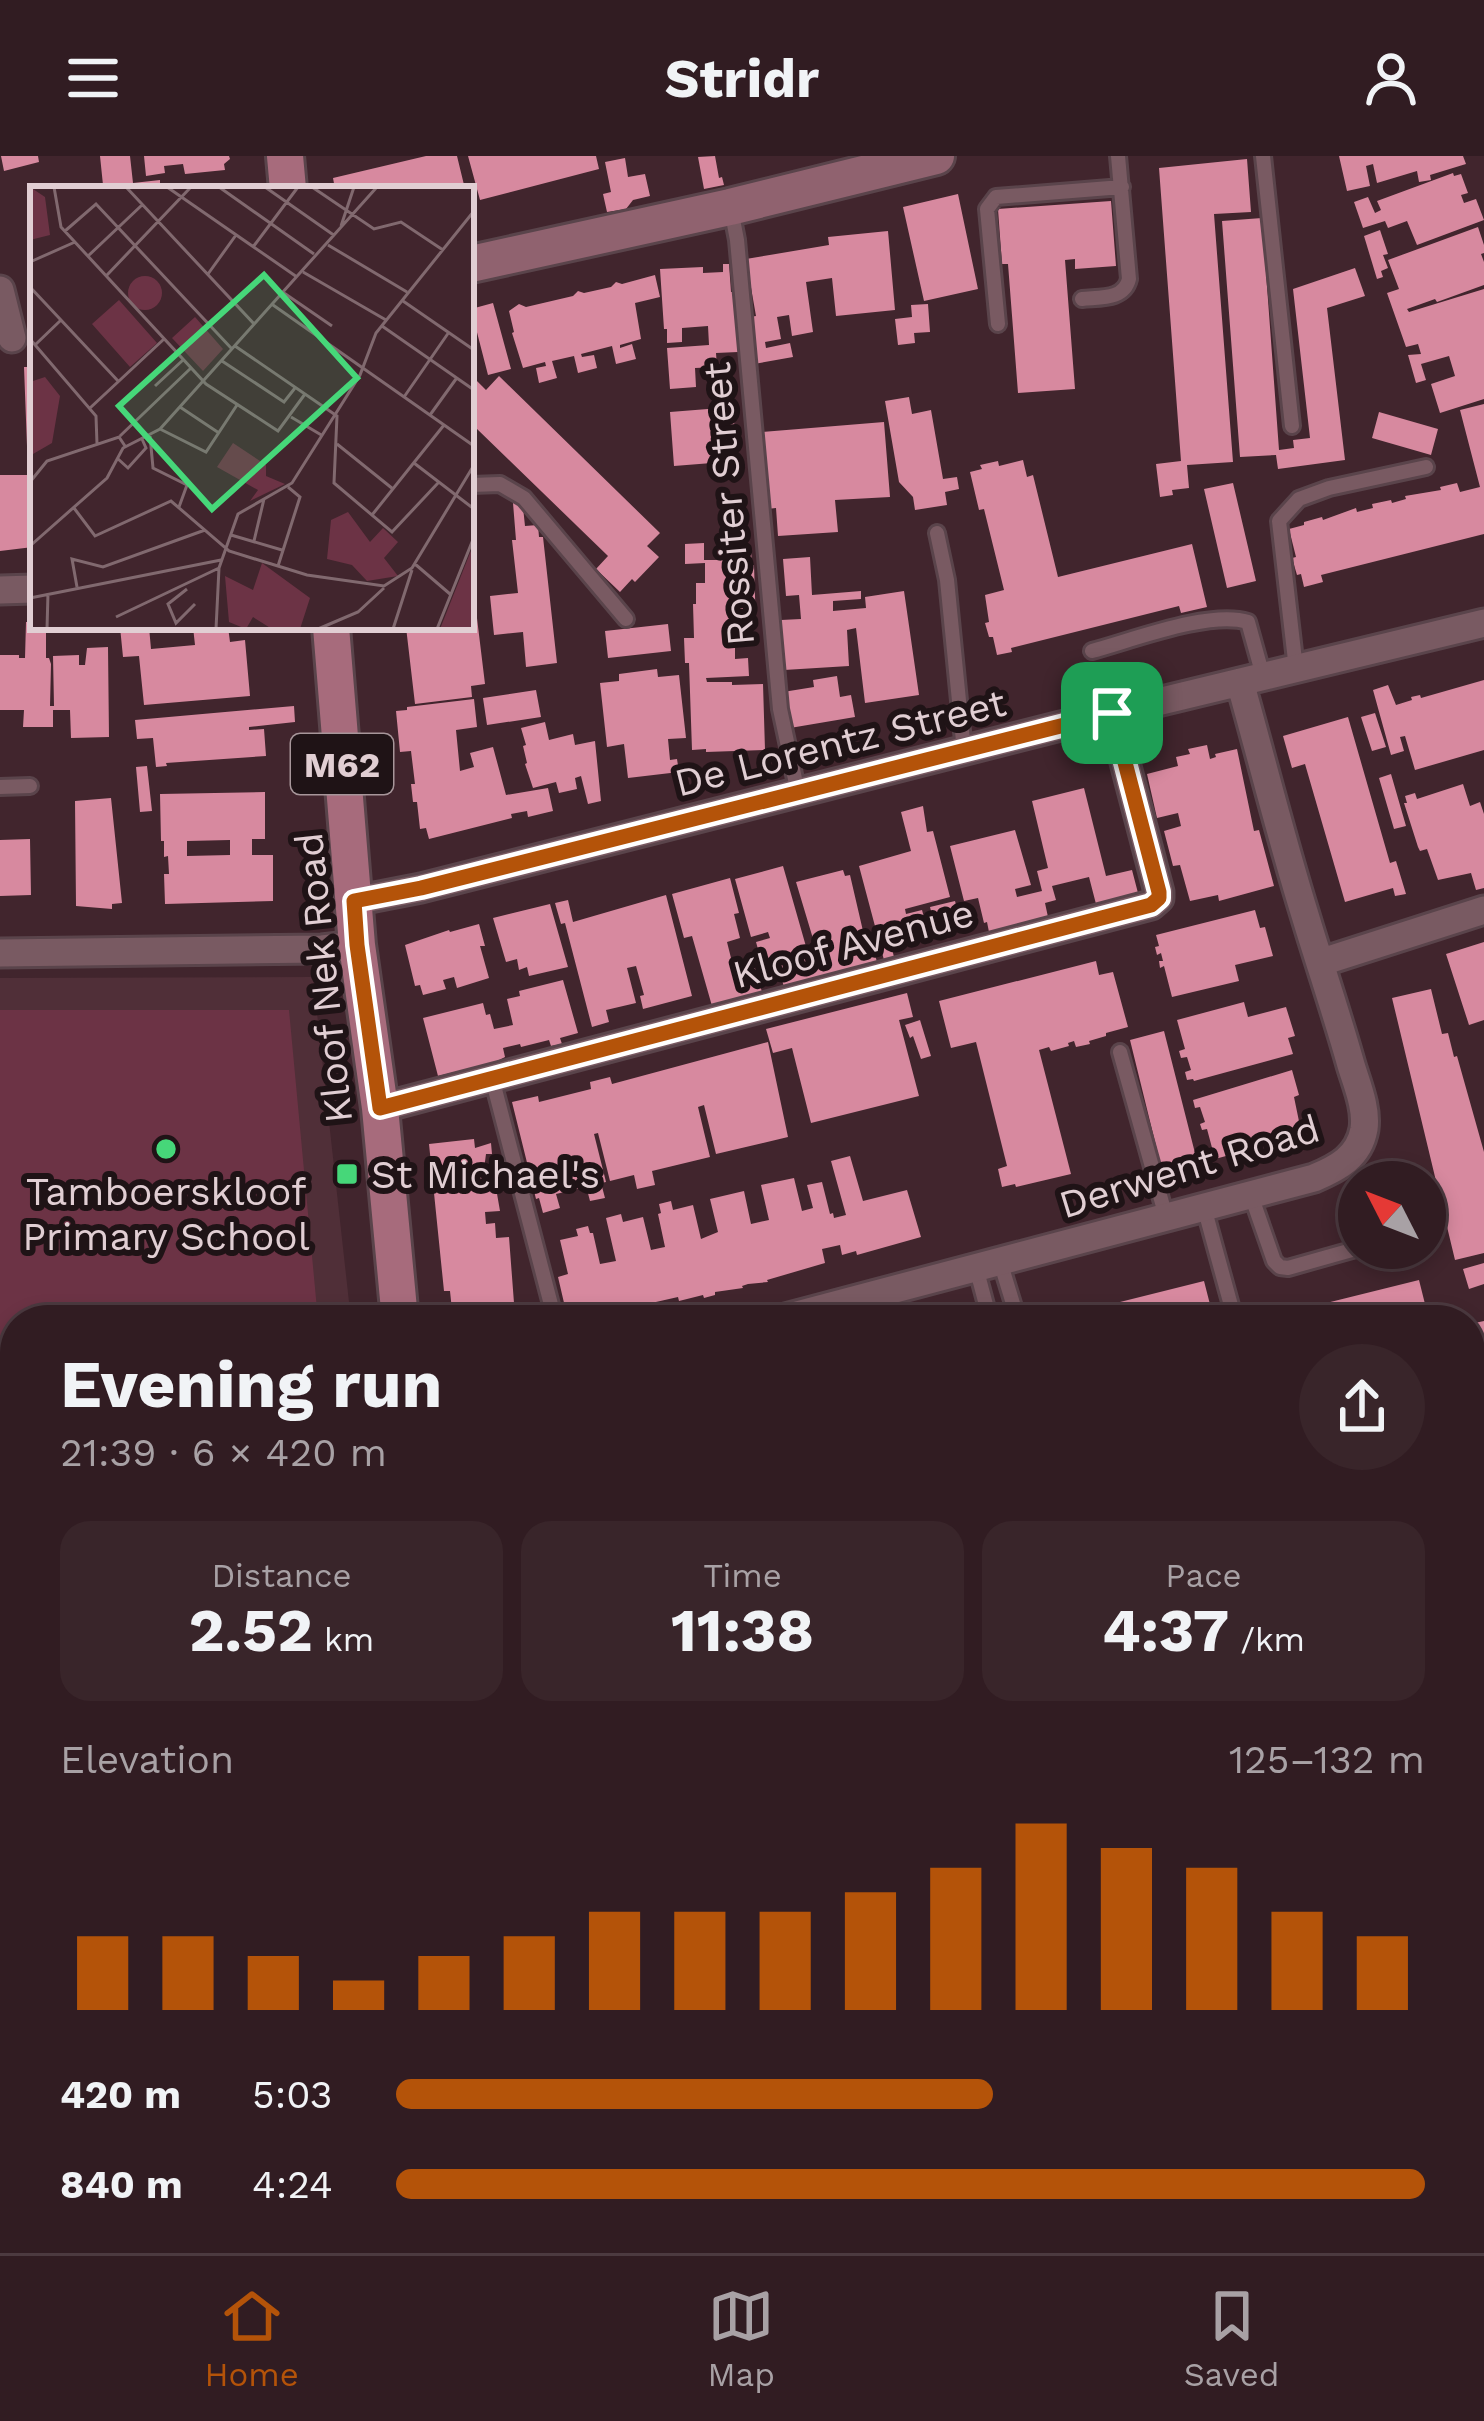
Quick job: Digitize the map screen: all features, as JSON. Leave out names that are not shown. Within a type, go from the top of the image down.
[{"type":"main road","points":[[285,156],[288,186]]},
{"type":"main road","name":"Kloof Nek Road","points":[[331,630],[357,945],[380,1108],[399,1305]]},
{"type":"street","points":[[474,263],[730,207],[926,157]]},
{"type":"street","points":[[0,290],[12,338]]},
{"type":"street","points":[[0,590],[30,589]]},
{"type":"street","name":"De Lorentz Street","points":[[354,901],[1484,623]]},
{"type":"street","name":"Derwent Road","points":[[866,1305],[988,1264],[1334,1170],[1360,1141],[1364,1118],[1360,1097],[1306,917],[1252,679]]},
{"type":"street","name":"Kloof Avenue","points":[[380,1108],[1151,905],[1159,892],[1112,713]]},
{"type":"street","points":[[1322,962],[1484,910]]},
{"type":"street","points":[[0,953],[357,945]]},
{"type":"lane","points":[[1082,299],[1119,294],[1129,279],[1118,156]]},
{"type":"lane","points":[[1263,156],[1292,426]]},
{"type":"lane","points":[[998,324],[990,202],[996,197],[1122,187]]},
{"type":"lane","name":"Rossiter Street","points":[[730,207],[780,709],[798,793]]},
{"type":"lane","points":[[1296,669],[1279,521],[1299,499],[1426,467]]},
{"type":"lane","points":[[474,485],[500,484],[524,498],[626,619]]},
{"type":"lane","points":[[937,532],[949,597],[964,752]]},
{"type":"lane","points":[[1092,651],[1233,617],[1248,622],[1252,679]]},
{"type":"lane","points":[[0,787],[29,786]]},
{"type":"lane","points":[[1120,1052],[1166,1217]]},
{"type":"lane","points":[[492,1078],[550,1305]]},
{"type":"lane","points":[[1251,1195],[1274,1262],[1280,1267],[1338,1253]]},
{"type":"lane","points":[[1204,1207],[1231,1305]]},
{"type":"lane","points":[[988,1264],[989,1305]]},
{"type":"lane","points":[[988,1264],[1010,1305]]},
{"type":"shaded area","name":"Tamboerskloof Primary School","points":[[313,977],[349,1305],[0,1305],[0,978]]},
{"type":"shaded area","name":"Tamboerskloof Primary School","points":[[0,1010],[289,1010],[317,1305],[0,1305]]},
{"type":"building","points":[[1,156],[38,156],[39,162],[4,171]]},
{"type":"building","points":[[100,156],[130,156],[133,183],[160,180],[160,186],[90,186],[103,185]]},
{"type":"building","points":[[144,156],[230,159],[225,170],[185,174],[183,164],[164,166],[165,173],[146,176]]},
{"type":"building","points":[[426,156],[457,156],[464,186],[334,186],[333,178]]},
{"type":"building","points":[[468,156],[596,156],[599,169],[480,200]]},
{"type":"building","points":[[715,156],[724,185],[704,189],[698,157]]},
{"type":"building","points":[[1339,156],[1463,156],[1466,164],[1430,175],[1431,180],[1419,182],[1417,171],[1377,183],[1373,164],[1366,166],[1370,186],[1347,191]]},
{"type":"building","points":[[625,158],[628,177],[645,174],[650,196],[633,200],[626,209],[607,212],[603,194],[611,192],[605,162]]},
{"type":"building","points":[[1247,159],[1251,212],[1214,214],[1233,462],[1187,465],[1189,488],[1160,497],[1156,464],[1181,461],[1159,168]]},
{"type":"building","points":[[1461,174],[1468,193],[1461,195],[1464,203],[1476,199],[1484,220],[1417,245],[1407,221],[1388,228],[1385,221],[1363,228],[1354,202],[1368,197],[1375,213],[1381,210],[1377,201]]},
{"type":"building","points":[[958,194],[978,289],[924,301],[903,207]]},
{"type":"building","points":[[1111,201],[1116,266],[1075,269],[1075,259],[1065,260],[1075,389],[1018,393],[1008,264],[1002,264],[998,209]]},
{"type":"building","points":[[1262,218],[1279,450],[1294,448],[1293,440],[1310,438],[1293,289],[1355,268],[1365,296],[1327,308],[1345,460],[1278,469],[1276,455],[1240,457],[1222,221]]},
{"type":"building","points":[[1478,227],[1484,245],[1484,285],[1407,309],[1409,312],[1484,289],[1484,399],[1440,413],[1431,384],[1455,376],[1449,356],[1421,364],[1426,380],[1416,383],[1408,355],[1421,354],[1418,344],[1406,347],[1387,293],[1399,289],[1388,260]]},
{"type":"building","points":[[1380,230],[1388,268],[1377,279],[1364,236]]},
{"type":"building","points":[[888,231],[895,310],[836,316],[832,278],[806,282],[813,332],[792,336],[789,315],[777,317],[781,339],[765,342],[766,348],[790,343],[793,357],[754,364],[750,317],[756,316],[746,259],[829,245],[828,237]]},
{"type":"building","points":[[723,264],[729,264],[734,292],[738,352],[716,353],[717,367],[695,368],[696,387],[670,389],[667,348],[709,345],[708,326],[682,328],[682,342],[667,343],[660,269],[703,267],[703,273],[723,272]]},
{"type":"building","points":[[655,275],[660,297],[635,303],[641,339],[620,345],[632,344],[636,359],[616,364],[612,346],[581,354],[594,355],[597,368],[578,373],[574,356],[552,361],[557,378],[539,383],[536,368],[546,366],[545,362],[523,368],[509,311],[519,304],[526,307]]},
{"type":"building","points":[[493,303],[511,369],[488,375],[474,308]]},
{"type":"building","points":[[928,304],[930,332],[914,333],[915,343],[898,345],[895,319],[912,317],[911,305]]},
{"type":"building","points":[[24,367],[30,367],[30,446]]},
{"type":"building","points":[[499,376],[660,533],[647,546],[659,557],[620,592],[596,569],[608,556],[476,428],[474,378],[486,390]]},
{"type":"building","points":[[909,397],[912,414],[931,410],[943,479],[957,477],[959,489],[945,492],[947,505],[915,510],[913,497],[899,482],[885,401]]},
{"type":"building","points":[[1484,404],[1484,534],[1321,575],[1323,582],[1304,587],[1292,558],[1296,557],[1289,529],[1457,483],[1460,492],[1480,487],[1460,410]]},
{"type":"building","points":[[733,407],[737,461],[674,466],[670,412]]},
{"type":"building","points":[[1379,412],[1438,429],[1431,455],[1372,438]]},
{"type":"building","points":[[884,422],[890,497],[835,500],[838,532],[778,536],[776,508],[767,509],[761,432]]},
{"type":"building","points":[[1023,460],[1027,477],[1033,475],[1058,577],[1192,544],[1207,607],[1181,613],[1179,606],[997,655],[985,623],[989,622],[985,595],[1004,590],[970,472],[982,469],[980,465]]},
{"type":"building","points":[[0,475],[30,475],[30,547],[0,551]]},
{"type":"building","points":[[1233,483],[1256,581],[1227,588],[1204,489]]},
{"type":"building","points":[[518,502],[525,526],[538,525],[539,537],[543,537],[557,663],[526,667],[523,632],[494,635],[490,596],[518,593],[512,540],[516,540],[513,503]]},
{"type":"building","points":[[704,543],[704,560],[726,560],[726,551],[751,550],[756,627],[731,628],[730,636],[735,636],[735,659],[748,658],[749,676],[706,678],[707,682],[732,685],[763,684],[765,750],[692,750],[684,638],[694,638],[696,583],[705,583],[705,563],[685,564],[685,544]]},
{"type":"building","points":[[810,557],[812,595],[861,591],[861,599],[833,601],[833,611],[866,608],[865,597],[904,591],[919,695],[865,703],[856,628],[847,630],[849,666],[784,670],[781,620],[801,619],[799,595],[786,596],[783,559]]},
{"type":"building","points":[[476,610],[485,684],[471,686],[472,697],[415,704],[406,630],[474,630]]},
{"type":"building","points":[[26,622],[30,622],[30,630],[46,630],[50,706],[54,706],[53,656],[79,655],[79,665],[85,665],[87,648],[108,647],[109,737],[71,738],[70,710],[53,710],[53,727],[23,727],[24,710],[0,710],[0,655],[25,658]]},
{"type":"building","points":[[668,624],[671,651],[608,658],[605,631]]},
{"type":"building","points":[[120,630],[149,630],[151,649],[195,645],[193,630],[228,630],[230,642],[245,640],[250,696],[144,705],[139,656],[123,657]]},
{"type":"building","points":[[657,669],[658,677],[679,675],[686,738],[668,739],[670,760],[677,759],[679,772],[628,778],[624,744],[607,747],[600,683],[619,681],[619,674]]},
{"type":"building","points":[[837,676],[840,697],[851,695],[855,717],[790,728],[783,692],[814,687],[813,680]]},
{"type":"building","points":[[1484,680],[1484,750],[1415,770],[1405,736],[1400,737],[1404,751],[1391,755],[1373,690],[1388,685],[1396,705]]},
{"type":"building","points":[[536,690],[541,717],[487,725],[483,698]]},
{"type":"building","points":[[474,699],[477,727],[456,730],[460,771],[474,767],[470,753],[493,747],[506,795],[548,788],[553,811],[528,817],[527,811],[511,814],[512,818],[429,839],[426,828],[420,829],[417,802],[413,802],[411,751],[400,752],[396,711]]},
{"type":"building","points":[[294,706],[295,722],[249,727],[264,729],[266,756],[156,767],[153,738],[137,739],[135,720]]},
{"type":"building","points":[[1375,713],[1386,747],[1372,751],[1361,717]]},
{"type":"building","points":[[1348,717],[1390,863],[1396,861],[1406,894],[1395,896],[1393,888],[1345,902],[1305,764],[1292,768],[1283,736]]},
{"type":"building","points":[[545,722],[549,740],[573,734],[575,745],[595,741],[601,801],[588,804],[581,776],[575,778],[577,789],[559,793],[556,782],[533,788],[521,728]]},
{"type":"building","points":[[1207,745],[1210,759],[1237,749],[1254,831],[1259,830],[1274,886],[1219,901],[1218,895],[1190,901],[1180,865],[1173,866],[1164,831],[1181,826],[1178,813],[1157,818],[1147,774],[1178,766],[1176,757]]},
{"type":"building","points":[[147,766],[152,811],[140,812],[136,767]]},
{"type":"building","points":[[1391,774],[1406,826],[1394,829],[1379,778]]},
{"type":"building","points":[[1463,784],[1470,806],[1480,802],[1484,814],[1484,888],[1476,890],[1471,873],[1438,880],[1427,849],[1418,847],[1404,803],[1405,796],[1415,793],[1417,799]]},
{"type":"building","points":[[1084,788],[1106,876],[1132,870],[1138,893],[1096,904],[1089,877],[1052,886],[1056,900],[1045,903],[1048,917],[989,932],[978,898],[964,901],[950,846],[1015,830],[1031,885],[1015,889],[1017,897],[1042,891],[1037,871],[1048,868],[1032,801]]},
{"type":"building","points":[[265,792],[265,839],[252,839],[252,855],[273,855],[273,901],[165,904],[164,874],[169,874],[161,841],[160,794]],"holes":[[[230,840],[230,855],[187,856],[187,841]]]},
{"type":"building","points":[[111,798],[122,903],[112,904],[112,909],[76,906],[75,801]]},
{"type":"building","points":[[923,806],[950,897],[905,909],[906,914],[922,910],[928,932],[890,941],[894,957],[884,960],[859,866],[911,851],[901,812]]},
{"type":"building","points":[[30,839],[31,895],[0,896],[0,840]]},
{"type":"building","points":[[783,866],[811,964],[820,962],[796,882],[843,870],[845,876],[850,875],[863,931],[868,930],[877,962],[784,987],[775,956],[761,960],[756,942],[770,938],[768,932],[751,937],[735,879]]},
{"type":"building","points":[[730,878],[739,913],[734,914],[740,938],[727,942],[734,970],[754,965],[762,992],[712,1006],[692,936],[684,938],[672,894]]},
{"type":"building","points":[[666,895],[692,996],[643,1009],[636,966],[627,968],[636,1003],[606,1010],[609,1022],[592,1027],[565,923],[561,924],[555,903],[568,900],[573,922]]},
{"type":"building","points":[[955,901],[963,929],[937,936],[930,907]]},
{"type":"building","points":[[550,904],[568,967],[529,976],[527,967],[519,970],[517,959],[506,962],[493,918]]},
{"type":"building","points":[[1255,910],[1273,956],[1235,965],[1239,981],[1172,997],[1164,966],[1160,968],[1159,961],[1163,961],[1161,953],[1157,955],[1156,935]]},
{"type":"building","points":[[479,924],[489,978],[457,988],[454,977],[443,980],[446,989],[423,995],[420,985],[415,986],[405,945]]},
{"type":"building","points":[[1484,942],[1484,1020],[1469,1025],[1446,954]]},
{"type":"building","points":[[1096,961],[1099,975],[1113,972],[1128,1027],[1090,1044],[1076,1047],[1074,1041],[1051,1051],[1049,1047],[1039,1050],[1071,1174],[1002,1187],[998,1169],[1007,1166],[976,1042],[951,1048],[939,1001]]},
{"type":"building","points":[[563,980],[578,1033],[560,1038],[562,1044],[551,1046],[549,1040],[503,1048],[505,1057],[493,1063],[438,1076],[423,1018],[483,1003],[494,1029],[513,1025],[507,999],[520,996],[519,991]]},
{"type":"building","points":[[1431,989],[1442,1034],[1448,1033],[1457,1056],[1484,1152],[1484,1253],[1455,1260],[1446,1223],[1446,1161],[1431,1161],[1392,998]]},
{"type":"building","points":[[907,993],[913,1017],[899,1020],[919,1096],[811,1123],[792,1048],[773,1053],[766,1029]]},
{"type":"building","points":[[1244,1002],[1248,1017],[1286,1007],[1295,1036],[1288,1038],[1293,1054],[1187,1080],[1185,1072],[1191,1070],[1179,1051],[1185,1049],[1177,1020]]},
{"type":"building","points":[[920,1020],[931,1056],[921,1059],[905,1025]]},
{"type":"building","points":[[1164,1031],[1196,1157],[1161,1166],[1130,1040]]},
{"type":"building","points":[[768,1042],[788,1137],[716,1154],[704,1105],[698,1107],[710,1157],[652,1171],[655,1185],[637,1189],[634,1175],[610,1181],[598,1133],[594,1134],[606,1182],[601,1183],[605,1198],[590,1201],[585,1182],[580,1183],[581,1188],[556,1194],[560,1208],[543,1213],[512,1102],[538,1096],[539,1102],[591,1089],[590,1082],[610,1077],[612,1084]]},
{"type":"building","points":[[1292,1070],[1301,1131],[1215,1159],[1207,1129],[1202,1130],[1200,1124],[1205,1122],[1200,1107],[1195,1108],[1193,1100]]},
{"type":"building","points":[[474,1139],[475,1148],[491,1143],[492,1154],[486,1154],[484,1169],[492,1168],[500,1211],[485,1212],[486,1224],[495,1223],[496,1238],[509,1237],[514,1303],[451,1305],[450,1291],[444,1291],[429,1144]]},
{"type":"building","points":[[850,1156],[863,1201],[907,1190],[921,1237],[857,1255],[856,1251],[842,1255],[840,1245],[822,1249],[825,1263],[704,1298],[679,1301],[678,1297],[647,1305],[565,1305],[558,1277],[568,1274],[560,1240],[578,1236],[576,1229],[588,1226],[593,1233],[600,1264],[616,1261],[606,1218],[621,1214],[623,1222],[643,1217],[651,1250],[665,1247],[659,1204],[671,1201],[673,1210],[693,1205],[701,1239],[718,1232],[710,1199],[744,1191],[751,1224],[769,1220],[761,1185],[794,1178],[802,1211],[813,1208],[807,1185],[822,1182],[830,1214],[834,1218],[846,1215],[831,1161]]},
{"type":"building","points":[[1484,1263],[1484,1284],[1469,1289],[1463,1269]]},
{"type":"building","points":[[1419,1280],[1425,1305],[1318,1305]]},
{"type":"building","points":[[1204,1281],[1210,1305],[1108,1305]]},
{"type":"place","name":"Tamboerskloof Primary School","points":[[166,1149]]},
{"type":"place","name":"St Michael's","points":[[347,1174]]},
{"type":"route","points":[[1112,713],[1159,892],[1151,905],[380,1108],[354,901],[1112,713]]}]
